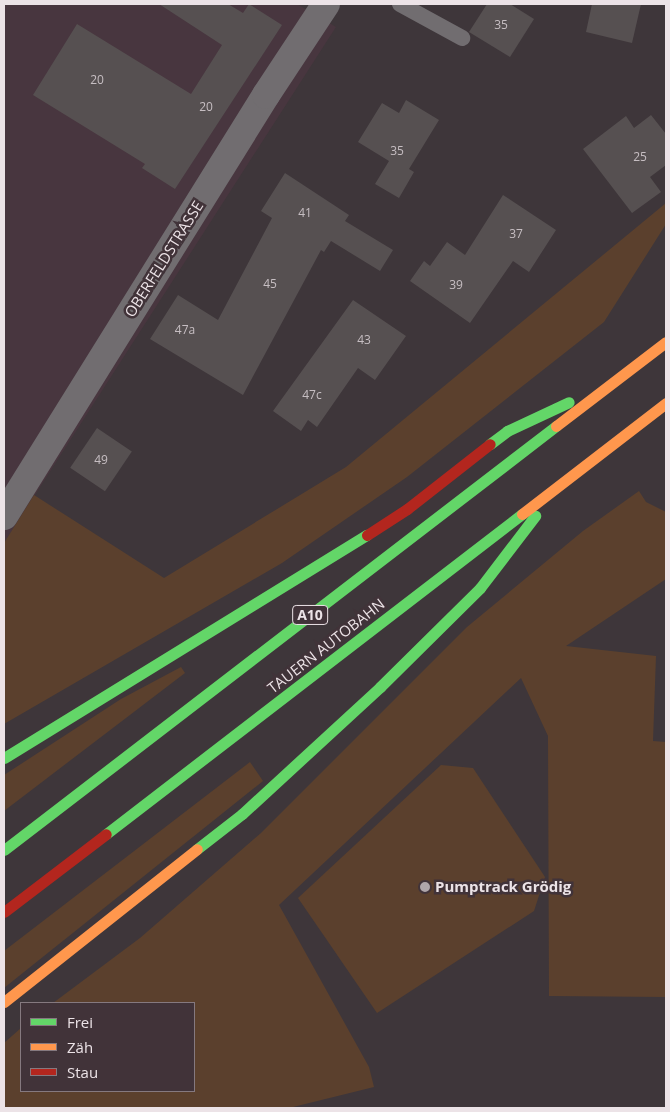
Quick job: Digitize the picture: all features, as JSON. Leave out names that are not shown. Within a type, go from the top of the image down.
[{"type":"highway","name":"A10","points":[[4,850],[666,342]]},
{"type":"highway","points":[[4,758],[302,578],[407,509],[507,431],[616,380]]},
{"type":"highway","name":"TAUERN AUTOBAHN","points":[[4,912],[666,403]]},
{"type":"highway","points":[[4,1002],[242,814],[372,694],[480,588],[557,487]]},
{"type":"street","name":"OBERFELDSTRASSE","points":[[4,516],[266,95],[326,4]]},
{"type":"lane","points":[[400,4],[462,38]]},
{"type":"shaded area","points":[[4,4],[297,4],[336,27],[4,543]]},
{"type":"shaded area","points":[[666,203],[666,224],[604,322],[407,477],[282,563],[4,724],[4,543],[34,495],[164,578],[346,467]]},
{"type":"shaded area","points":[[639,491],[646,502],[666,512],[666,579],[566,646],[656,656],[653,741],[666,742],[666,997],[549,996],[548,736],[521,678],[279,905],[369,1067],[374,1087],[289,1108],[4,1108],[4,1043],[20,1029],[20,1092],[195,1092],[195,1002],[54,1002],[140,938],[261,833],[467,627],[583,531]]},
{"type":"shaded area","points":[[181,667],[185,673],[4,811],[4,775],[121,699]]},
{"type":"shaded area","points":[[250,762],[263,781],[4,988],[4,951]]},
{"type":"shaded area","name":"Pumptrack Grödig","points":[[441,765],[473,768],[545,877],[534,911],[377,1013],[298,898]]},
{"type":"building","points":[[159,4],[228,4],[243,13],[249,4],[282,25],[175,189],[142,168],[145,164],[33,95],[77,24],[191,94],[222,45]]},
{"type":"building","points":[[487,4],[510,4],[534,19],[510,57],[469,32]]},
{"type":"building","points":[[592,4],[641,4],[632,43],[586,32]]},
{"type":"building","points":[[406,100],[439,120],[409,169],[414,172],[399,198],[375,184],[389,161],[358,142],[382,103],[399,113]]},
{"type":"building","points":[[651,115],[666,134],[666,165],[650,177],[661,192],[632,213],[583,149],[626,116],[634,128]]},
{"type":"building","points":[[285,173],[349,215],[345,221],[393,250],[380,271],[331,241],[324,252],[321,250],[243,395],[150,339],[178,295],[218,320],[272,218],[261,211]]},
{"type":"building","points":[[503,195],[556,230],[529,272],[513,261],[470,323],[410,281],[424,261],[430,266],[447,242],[465,255]]},
{"type":"building","points":[[353,300],[406,336],[375,380],[358,368],[317,427],[308,420],[301,431],[273,411]]},
{"type":"building","points":[[97,428],[132,451],[105,491],[70,468]]},
{"type":"traffic: fast","points":[[490,444],[507,431],[569,402]]},
{"type":"traffic: fast","points":[[4,850],[556,426]]},
{"type":"traffic: fast","points":[[106,834],[522,514]]},
{"type":"traffic: fast","points":[[197,849],[242,814],[380,687],[480,588],[535,516]]},
{"type":"traffic: fast","points":[[4,758],[367,535]]},
{"type":"traffic: slow","points":[[556,426],[666,342]]},
{"type":"traffic: slow","points":[[522,514],[666,403]]},
{"type":"traffic: slow","points":[[4,1002],[197,849]]},
{"type":"traffic: jam","points":[[367,535],[407,509],[490,444]]},
{"type":"traffic: jam","points":[[4,912],[106,834]]},
{"type":"place","name":"Pumptrack Grödig","points":[[425,887]]}]
